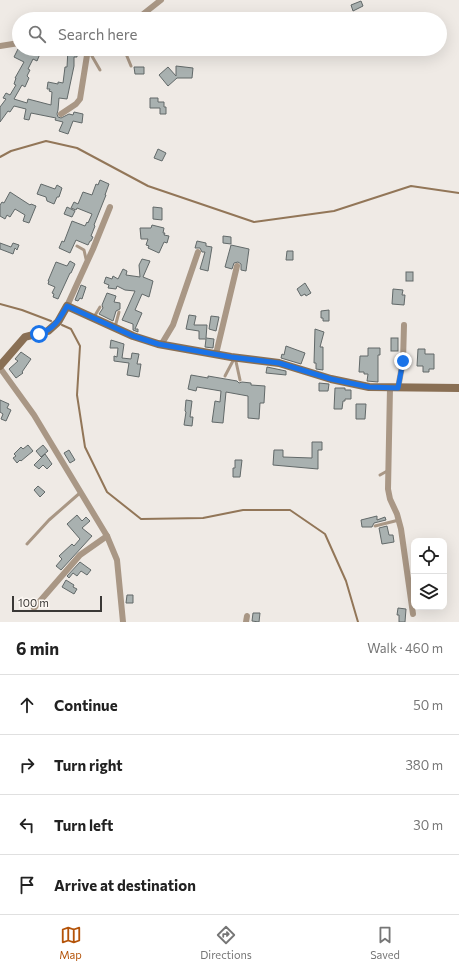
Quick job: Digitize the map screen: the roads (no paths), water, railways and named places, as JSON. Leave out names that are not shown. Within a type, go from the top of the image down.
[{"type":"street","points":[[146,12],[161,0]]},
{"type":"street","points":[[0,46],[12,44]]},
{"type":"street","points":[[61,114],[76,104],[80,99],[87,56]]},
{"type":"street","points":[[110,207],[66,309],[58,322],[48,331],[25,337],[0,367],[34,415],[107,536],[117,560],[123,622]]},
{"type":"street","points":[[161,345],[173,325],[198,252]]},
{"type":"street","points":[[216,354],[237,266]]},
{"type":"street","points":[[66,309],[93,318],[133,336],[161,345],[279,363],[331,379],[369,387],[459,388]]},
{"type":"street","points":[[404,326],[403,361],[394,388],[388,489],[401,529],[412,614]]},
{"type":"street","points":[[34,608],[80,555],[107,536]]},
{"type":"lane","points":[[92,56],[100,70]]},
{"type":"lane","points":[[127,56],[131,66]]},
{"type":"lane","points":[[77,246],[84,250],[87,262]]},
{"type":"lane","points":[[93,318],[100,307]]},
{"type":"lane","points":[[114,328],[119,312]]},
{"type":"lane","points":[[225,376],[235,357]]},
{"type":"lane","points":[[235,357],[240,380]]},
{"type":"lane","points":[[380,475],[388,470]]},
{"type":"lane","points":[[27,544],[49,520],[81,492]]},
{"type":"lane","points":[[375,526],[398,520]]},
{"type":"waterway","points":[[0,157],[11,151],[46,141],[77,148],[148,186],[254,222],[334,211],[411,186],[459,193]]},
{"type":"waterway","points":[[0,304],[22,310],[51,321]]},
{"type":"waterway","points":[[62,325],[71,329],[80,346],[77,395],[85,447],[107,492],[141,519],[203,518],[243,510],[290,510],[325,534],[346,581],[358,622]]}]
